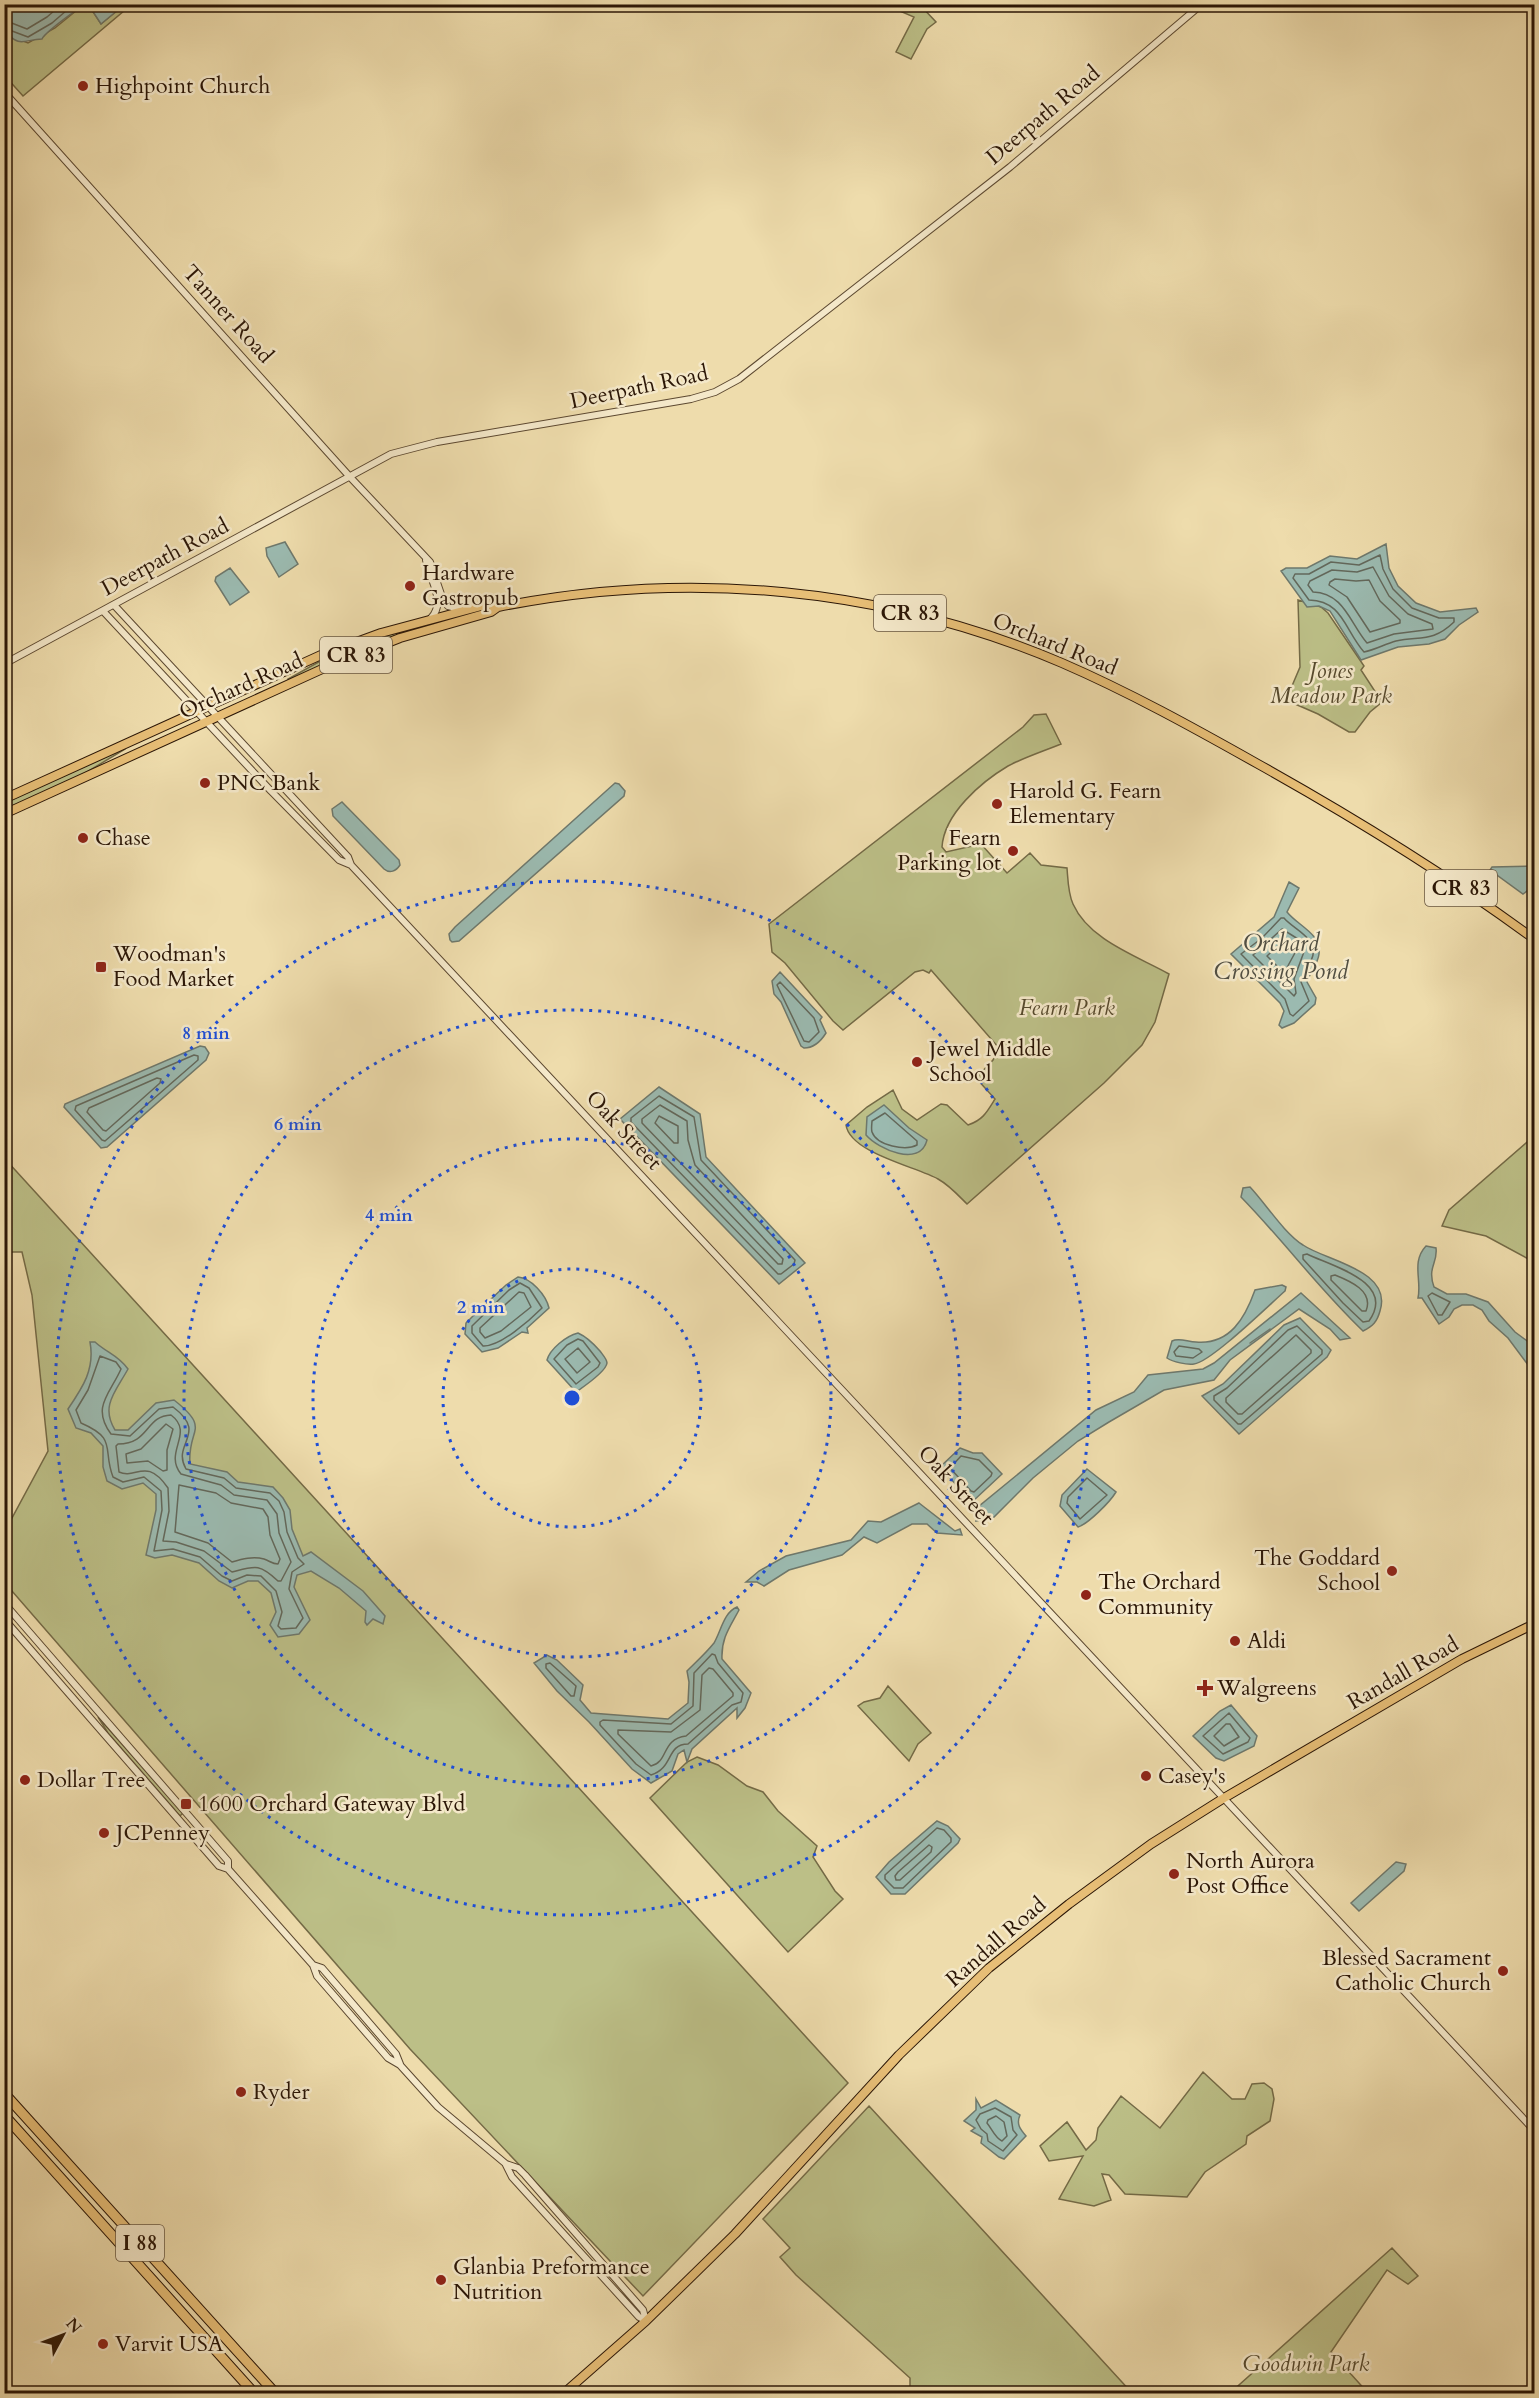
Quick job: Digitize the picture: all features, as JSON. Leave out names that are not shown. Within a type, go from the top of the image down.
[{"type":"highway","name":"I 88","points":[[4,2093],[276,2394]]},
{"type":"highway","name":"I 88","points":[[4,2115],[255,2394]]},
{"type":"main road","name":"Orchard Road","points":[[4,814],[332,665],[382,645],[491,612],[498,607],[551,597],[618,589],[733,588],[784,592],[852,601],[967,628],[1018,646],[1093,678],[1231,749],[1390,841],[1534,939]]},
{"type":"main road","name":"Orchard Road","points":[[4,799],[321,655],[431,618],[489,604],[498,607]]},
{"type":"main road","name":"Randall Road","points":[[563,2394],[646,2321],[735,2234],[899,2055],[989,1968],[1069,1904],[1142,1851],[1224,1798],[1462,1659],[1534,1624]]},
{"type":"street","name":"Deerpath Road","points":[[4,664],[391,454],[410,448],[691,399],[715,392],[739,380],[1010,167],[1202,4]]},
{"type":"street","name":"Tanner Road","points":[[4,92],[350,477],[433,566],[443,600],[448,606],[465,610]]},
{"type":"street","name":"Tanner Road","points":[[426,560],[439,602],[431,618]]},
{"type":"street","name":"Oak Street","points":[[114,605],[348,857],[351,865],[1534,2130]]},
{"type":"street","name":"Oak Street","points":[[103,611],[339,860],[351,865]]},
{"type":"street","points":[[4,1603],[228,1861],[228,1869]]},
{"type":"street","points":[[4,1619],[219,1866],[228,1869],[313,1965],[322,1968],[396,2054],[400,2065],[438,2107],[506,2164],[518,2169],[530,2181],[643,2310],[646,2321]]},
{"type":"street","points":[[506,2164],[513,2177],[639,2317],[646,2321]]},
{"type":"green space","points":[[124,5],[131,5],[23,96],[5,76],[4,31],[28,43],[55,28],[82,6],[90,7],[101,24]]},
{"type":"green space","points":[[886,5],[920,5],[936,22],[927,29],[911,59],[896,52],[914,17]]},
{"type":"green space","name":"Jones Meadow Park","points":[[1298,600],[1321,607],[1328,613],[1364,666],[1361,670],[1382,702],[1370,712],[1355,732],[1349,732],[1318,714],[1286,700],[1300,667]]},
{"type":"green space","points":[[455,616],[456,618],[372,645],[289,681],[288,679],[333,654],[371,640]]},
{"type":"green space","name":"Fearn Park","points":[[1046,714],[1061,744],[1008,766],[976,790],[949,823],[942,847],[946,852],[981,844],[1007,873],[1030,853],[1041,865],[1067,868],[1071,900],[1080,917],[1090,928],[1115,946],[1169,974],[1155,1022],[1142,1045],[1104,1083],[967,1204],[938,1179],[886,1158],[859,1144],[850,1135],[846,1125],[867,1107],[893,1090],[902,1109],[917,1120],[941,1104],[947,1105],[968,1125],[977,1121],[995,1099],[976,1078],[993,1060],[999,1048],[931,970],[929,973],[923,970],[915,972],[843,1030],[785,963],[772,952],[769,924],[1023,727],[1034,715]]},
{"type":"green space","points":[[125,748],[82,775],[5,810],[4,803]]},
{"type":"green space","points":[[1534,1136],[1534,1262],[1486,1236],[1442,1226],[1449,1210]]},
{"type":"green space","points":[[6,1160],[848,2083],[643,2296],[410,2049],[5,1583],[5,1531],[48,1451],[32,1295],[22,1252],[5,1252],[4,1162]]},
{"type":"green space","points":[[888,1686],[931,1733],[918,1744],[909,1761],[858,1706],[880,1698]]},
{"type":"green space","points":[[98,1717],[183,1813],[180,1816],[108,1733]]},
{"type":"green space","points":[[697,1757],[718,1765],[747,1786],[763,1792],[778,1811],[817,1846],[813,1857],[835,1891],[843,1899],[788,1952],[650,1798],[687,1762]]},
{"type":"green space","points":[[1203,2072],[1232,2099],[1245,2099],[1252,2084],[1264,2083],[1272,2089],[1274,2099],[1270,2121],[1247,2136],[1246,2144],[1205,2172],[1187,2197],[1125,2194],[1109,2175],[1102,2174],[1111,2200],[1094,2206],[1059,2199],[1083,2156],[1049,2161],[1040,2146],[1067,2122],[1086,2150],[1096,2140],[1098,2128],[1121,2096],[1160,2128]]},
{"type":"green space","points":[[869,2106],[1132,2393],[910,2393],[910,2378],[796,2275],[780,2257],[790,2248],[763,2219]]},
{"type":"green space","name":"Goodwin Park","points":[[1392,2248],[1418,2276],[1408,2284],[1387,2270],[1331,2352],[1368,2393],[1230,2393]]},
{"type":"water","points":[[4,5],[124,5],[101,24],[90,7],[82,6],[42,39],[23,42],[10,37],[5,31]]},
{"type":"water","points":[[285,542],[298,564],[279,577],[267,556],[266,548]]},
{"type":"water","points":[[1386,544],[1389,568],[1398,586],[1416,603],[1440,612],[1476,608],[1478,612],[1459,625],[1445,639],[1429,644],[1398,647],[1361,660],[1330,611],[1319,606],[1307,607],[1281,571],[1286,568],[1307,568],[1330,556],[1357,559]]},
{"type":"water","points":[[230,568],[249,592],[230,605],[215,581],[216,577]]},
{"type":"water","points":[[615,783],[625,791],[624,796],[459,941],[450,940],[449,934],[455,927]]},
{"type":"water","points":[[342,802],[399,860],[400,865],[397,869],[391,872],[386,871],[333,816],[332,809]]},
{"type":"water","points":[[1534,866],[1534,886],[1523,894],[1490,870],[1492,867]]},
{"type":"water","name":"Orchard Crossing Pond","points":[[1289,882],[1299,888],[1287,912],[1313,935],[1319,947],[1319,954],[1307,982],[1316,998],[1315,1004],[1294,1023],[1282,1028],[1279,1025],[1284,1011],[1280,1003],[1231,954],[1274,917]]},
{"type":"water","points":[[780,972],[822,1017],[820,1020],[826,1033],[811,1047],[801,1046],[781,1002],[774,994],[772,981]]},
{"type":"water","points":[[200,1046],[205,1047],[209,1053],[206,1060],[107,1147],[101,1148],[64,1107],[65,1104]]},
{"type":"water","points":[[659,1087],[700,1114],[706,1157],[805,1263],[779,1284],[620,1119]]},
{"type":"water","points":[[884,1105],[909,1128],[927,1140],[923,1148],[916,1153],[898,1153],[880,1146],[866,1135],[867,1117]]},
{"type":"water","points":[[1250,1187],[1296,1240],[1313,1251],[1355,1269],[1377,1286],[1381,1297],[1380,1311],[1372,1325],[1363,1331],[1241,1197],[1243,1188]]},
{"type":"water","points":[[1426,1246],[1436,1248],[1432,1270],[1434,1287],[1447,1294],[1466,1294],[1488,1302],[1515,1332],[1534,1346],[1534,1373],[1508,1338],[1489,1321],[1482,1310],[1473,1305],[1462,1305],[1454,1309],[1449,1317],[1439,1324],[1422,1298],[1418,1298],[1419,1258]]},
{"type":"water","points":[[518,1277],[528,1280],[537,1288],[549,1308],[527,1328],[528,1333],[522,1332],[498,1348],[482,1352],[465,1334],[466,1323],[506,1285]]},
{"type":"water","points":[[1282,1285],[1286,1287],[1285,1291],[1226,1344],[1202,1361],[1188,1364],[1167,1358],[1172,1341],[1208,1342],[1227,1334],[1241,1320],[1255,1290]]},
{"type":"water","points":[[1301,1293],[1350,1338],[1340,1340],[1330,1329],[1299,1309],[1230,1360],[1214,1380],[1164,1390],[1109,1422],[1078,1441],[1033,1478],[994,1517],[976,1521],[978,1507],[1096,1410],[1134,1392],[1148,1375],[1203,1369],[1214,1363]]},
{"type":"water","points":[[1300,1318],[1331,1350],[1327,1357],[1239,1434],[1202,1396],[1223,1384],[1284,1325]]},
{"type":"water","points":[[578,1333],[595,1345],[607,1363],[599,1375],[576,1392],[547,1360],[559,1344]]},
{"type":"water","points":[[90,1342],[95,1342],[120,1360],[128,1369],[109,1406],[115,1430],[128,1430],[156,1403],[174,1400],[195,1424],[190,1464],[227,1472],[238,1482],[273,1487],[290,1510],[292,1529],[303,1556],[311,1552],[363,1591],[385,1616],[383,1624],[373,1619],[367,1625],[366,1611],[339,1588],[311,1571],[297,1575],[294,1587],[310,1620],[299,1634],[278,1637],[270,1625],[276,1612],[271,1593],[258,1581],[248,1581],[232,1588],[219,1581],[199,1563],[172,1555],[155,1558],[146,1555],[156,1510],[156,1494],[143,1483],[122,1489],[107,1481],[103,1467],[103,1446],[91,1433],[76,1428],[68,1409],[83,1385],[89,1369]]},
{"type":"water","points":[[960,1448],[973,1453],[982,1453],[1002,1474],[972,1502],[940,1467]]},
{"type":"water","points":[[1087,1469],[1116,1492],[1098,1512],[1078,1527],[1060,1506],[1062,1495]]},
{"type":"water","points":[[919,1503],[955,1531],[960,1529],[962,1535],[937,1533],[927,1524],[912,1524],[877,1543],[864,1537],[842,1555],[789,1570],[764,1586],[757,1582],[746,1582],[759,1571],[786,1556],[851,1540],[868,1521],[881,1522]]},
{"type":"water","points":[[737,1607],[739,1610],[729,1627],[722,1659],[751,1693],[745,1708],[737,1718],[737,1708],[692,1749],[687,1762],[684,1750],[678,1754],[672,1771],[651,1783],[632,1769],[557,1691],[534,1663],[547,1655],[557,1660],[583,1685],[580,1700],[591,1713],[668,1719],[688,1703],[687,1671],[714,1643],[726,1617]]},
{"type":"water","points":[[1231,1705],[1257,1736],[1254,1746],[1224,1761],[1216,1758],[1193,1736],[1220,1711]]},
{"type":"water","points":[[937,1821],[948,1826],[960,1839],[958,1843],[905,1894],[891,1894],[876,1877],[889,1862]]},
{"type":"water","points":[[1396,1862],[1406,1864],[1404,1871],[1359,1911],[1351,1903]]},
{"type":"water","points":[[976,2099],[981,2108],[996,2100],[1020,2115],[1019,2126],[1026,2136],[1004,2159],[981,2143],[982,2137],[971,2131],[975,2128],[964,2121],[976,2110]]},
{"type":"waterway","points":[[1250,1343],[1270,1329]]},
{"type":"place","name":"Highpoint Church","points":[[83,86]]},
{"type":"place","name":"Hardware Gastropub","points":[[410,586]]},
{"type":"place","name":"PNC Bank","points":[[205,783]]},
{"type":"place","name":"Harold G. Fearn Elementary","points":[[997,804]]},
{"type":"place","name":"Chase","points":[[83,838]]},
{"type":"place","name":"Fearn Parking lot","points":[[1013,851]]},
{"type":"place","name":"Woodman's Food Market","points":[[101,967]]},
{"type":"place","name":"Jewel Middle School","points":[[917,1062]]},
{"type":"place","name":"The Goddard School","points":[[1392,1571]]},
{"type":"place","name":"The Orchard Community","points":[[1086,1595]]},
{"type":"place","name":"Aldi","points":[[1235,1641]]},
{"type":"place","name":"Walgreens","points":[[1205,1688]]},
{"type":"place","name":"Casey's","points":[[1146,1776]]},
{"type":"place","name":"Dollar Tree","points":[[25,1780]]},
{"type":"place","name":"1600 Orchard Gateway Blvd","points":[[186,1804]]},
{"type":"place","name":"JCPenney","points":[[104,1833]]},
{"type":"place","name":"North Aurora Post Office","points":[[1174,1874]]},
{"type":"place","name":"Blessed Sacrament Catholic Church","points":[[1503,1971]]},
{"type":"place","name":"Ryder","points":[[241,2092]]},
{"type":"place","name":"Glanbia Preformance Nutrition","points":[[441,2280]]},
{"type":"place","name":"Varvit USA","points":[[103,2344]]}]
